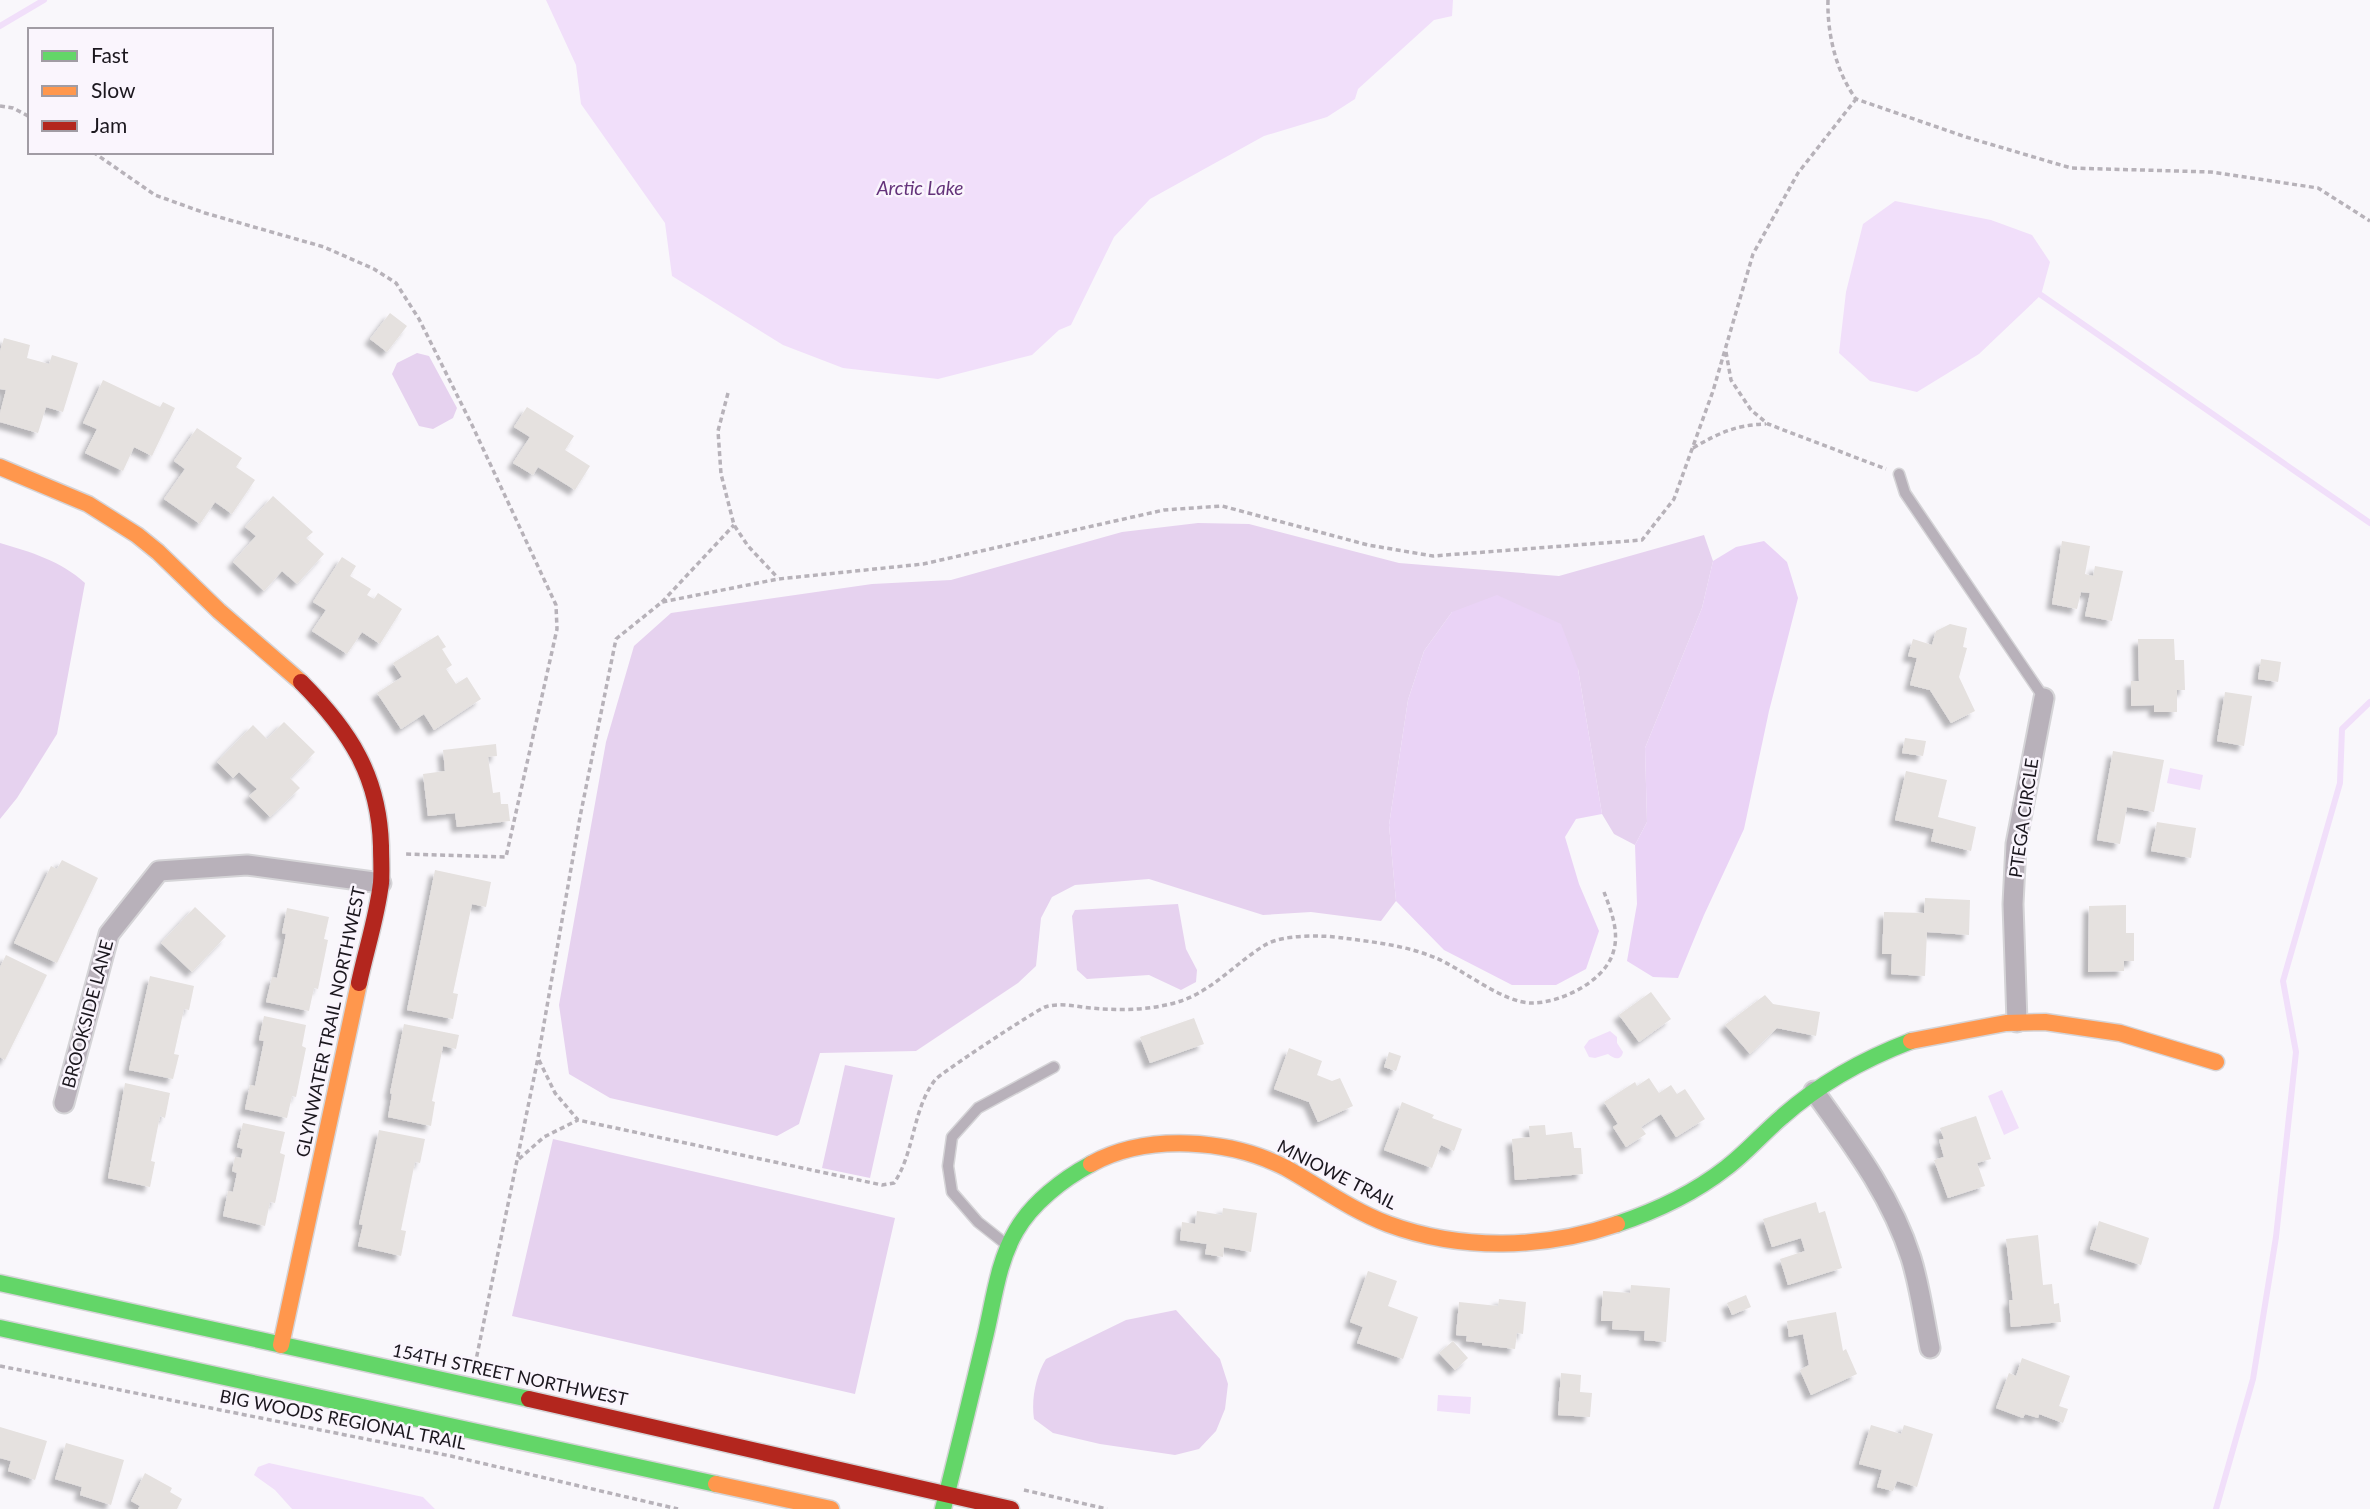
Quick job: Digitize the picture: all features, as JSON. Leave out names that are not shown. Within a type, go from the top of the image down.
[{"type":"street","name":"GLYNWATER TRAIL NORTHWEST","points":[[0,467],[73,495],[139,535],[221,613],[300,680],[351,740],[367,771],[380,826],[381,883],[281,1345]]},
{"type":"street","name":"PTEGA CIRCLE","points":[[2018,1022],[2012,904],[2016,844],[2043,698]]},
{"type":"street","name":"BROOKSIDE LANE","points":[[64,1103],[109,934],[159,871],[247,865],[381,883]]},
{"type":"street","name":"MNIOWE TRAIL","points":[[944,1502],[1001,1269],[1017,1228],[1075,1172],[1116,1154],[1165,1143],[1200,1144],[1241,1151],[1279,1165],[1366,1215],[1416,1233],[1470,1242],[1525,1242],[1570,1238],[1631,1221],[1683,1195],[1726,1168],[1814,1091],[1861,1064],[1918,1039],[2018,1022],[2070,1024],[2146,1039],[2216,1062]]},
{"type":"street","points":[[1814,1091],[1867,1165],[1889,1202],[1911,1259],[1930,1348]]},
{"type":"street","name":"154TH STREET NORTHWEST","points":[[0,1283],[553,1404],[944,1502],[1011,1509]]},
{"type":"street","points":[[0,1328],[831,1509]]},
{"type":"lane","points":[[1899,474],[1905,493],[2043,698]]},
{"type":"lane","points":[[1010,1247],[978,1222],[952,1192],[948,1166],[952,1137],[978,1108],[1054,1067]]},
{"type":"path","points":[[1828,0],[1827,23],[1844,84],[1856,99],[1966,138],[2071,168],[2211,172],[2318,188],[2370,221]]},
{"type":"path","points":[[662,602],[779,579],[923,564],[1164,510],[1222,506],[1368,545],[1433,556],[1642,540],[1674,499],[1713,391],[1753,254],[1798,173],[1856,99]]},
{"type":"path","points":[[0,106],[13,108],[28,116]]},
{"type":"path","points":[[96,154],[155,195],[205,213],[324,247],[374,269],[396,283],[419,319],[460,401],[556,605],[557,629],[506,857],[381,853]]},
{"type":"path","points":[[1725,350],[1731,380],[1751,410],[1768,424],[1899,474]]},
{"type":"path","points":[[728,393],[718,431],[721,474],[734,525],[748,546],[779,579]]},
{"type":"path","points":[[1693,448],[1722,431],[1747,424],[1768,424]]},
{"type":"path","points":[[474,1369],[538,1058],[580,817],[616,639],[662,602],[734,525]]},
{"type":"path","points":[[538,1058],[555,1093],[578,1120],[882,1185],[894,1183],[901,1173],[920,1108],[936,1078],[1043,1007],[1068,1004],[1125,1010],[1155,1007],[1183,1000],[1203,990],[1267,944],[1283,938],[1340,938],[1402,948],[1436,958],[1509,999],[1532,1003],[1574,993],[1600,975],[1613,953],[1615,923],[1604,892]]},
{"type":"path","points":[[517,1160],[544,1137],[578,1120]]},
{"type":"path","name":"BIG WOODS REGIONAL TRAIL","points":[[0,1366],[451,1456],[678,1509]]},
{"type":"shaded area","points":[[417,353],[429,356],[457,408],[453,418],[433,429],[419,426],[392,374],[397,363]]},
{"type":"shaded area","points":[[1198,523],[1249,524],[1399,563],[1559,576],[1704,535],[1713,561],[1702,608],[1645,748],[1647,822],[1635,845],[1614,834],[1602,814],[1578,669],[1452,612],[1424,651],[1408,700],[1389,825],[1396,901],[1381,921],[1311,912],[1263,915],[1149,879],[1075,885],[1052,897],[1041,918],[1036,966],[1018,983],[916,1051],[820,1053],[799,1124],[777,1136],[610,1098],[569,1074],[559,1005],[606,742],[634,646],[671,613],[872,584],[951,580],[1122,532]]},
{"type":"shaded area","points":[[1764,541],[1787,562],[1798,598],[1769,711],[1744,829],[1678,978],[1653,977],[1627,961],[1637,904],[1635,845],[1647,822],[1645,748],[1702,608],[1713,561],[1736,547]]},
{"type":"shaded area","points":[[0,543],[56,563],[85,583],[57,734],[17,798],[0,819]]},
{"type":"shaded area","points":[[1497,595],[1561,624],[1578,669],[1602,814],[1576,819],[1565,837],[1579,884],[1599,931],[1586,969],[1556,985],[1512,985],[1444,950],[1396,901],[1389,825],[1408,700],[1424,651],[1452,612]]},
{"type":"shaded area","points":[[1178,904],[1186,949],[1197,970],[1196,982],[1181,990],[1149,975],[1087,979],[1077,970],[1072,916],[1075,910]]},
{"type":"shaded area","points":[[845,1065],[893,1075],[870,1178],[822,1168]]},
{"type":"shaded area","points":[[553,1139],[895,1218],[855,1394],[512,1316]]},
{"type":"shaded area","points":[[1176,1310],[1220,1359],[1228,1384],[1225,1409],[1216,1431],[1199,1449],[1175,1455],[1100,1444],[1053,1433],[1034,1419],[1035,1387],[1046,1359],[1126,1320]]},
{"type":"water","name":"Arctic Lake","points":[[546,0],[1453,0],[1452,16],[1434,20],[1358,89],[1355,99],[1327,117],[1264,136],[1150,199],[1114,237],[1071,325],[1059,330],[1032,355],[938,379],[843,368],[783,345],[672,276],[665,223],[581,104],[576,65]]},
{"type":"water","points":[[1895,201],[1991,220],[2032,235],[2050,262],[2041,295],[1979,354],[1917,392],[1870,381],[1839,353],[1846,292],[1863,224]]},
{"type":"water","points":[[2170,768],[2203,775],[2200,790],[2167,783]]},
{"type":"water","points":[[1610,1031],[1617,1037],[1617,1043],[1623,1052],[1621,1057],[1615,1058],[1608,1054],[1589,1057],[1584,1047],[1589,1040]]},
{"type":"water","points":[[2002,1090],[2019,1128],[2004,1135],[1988,1096]]},
{"type":"water","points":[[1438,1395],[1471,1397],[1470,1414],[1437,1411]]},
{"type":"water","points":[[269,1463],[423,1497],[435,1509],[292,1509],[275,1490],[254,1475],[258,1467]]},
{"type":"building","points":[[390,313],[407,326],[387,352],[370,339]]},
{"type":"building","points":[[4,338],[30,345],[27,358],[49,364],[52,355],[78,363],[63,412],[46,407],[38,433],[0,422],[6,390],[0,389],[0,351]]},
{"type":"building","points":[[103,380],[160,407],[163,402],[175,408],[152,456],[134,447],[123,471],[85,453],[97,429],[83,423]]},
{"type":"building","points":[[527,407],[574,436],[565,450],[590,466],[575,490],[538,467],[533,475],[513,463],[530,437],[514,427]]},
{"type":"building","points":[[197,428],[242,458],[236,467],[255,480],[232,514],[215,502],[200,524],[164,499],[185,469],[174,461]]},
{"type":"building","points":[[273,496],[313,532],[306,538],[324,554],[297,584],[282,571],[264,591],[233,562],[256,536],[245,527]]},
{"type":"building","points":[[2062,541],[2090,546],[2085,574],[2093,576],[2095,566],[2123,571],[2112,621],[2085,616],[2090,593],[2081,592],[2077,609],[2052,604]]},
{"type":"building","points":[[342,557],[356,566],[350,576],[371,589],[367,595],[374,599],[378,593],[402,609],[380,644],[362,632],[347,654],[312,631],[326,610],[313,602]]},
{"type":"building","points":[[1950,624],[1967,628],[1963,647],[1967,648],[1959,677],[1975,711],[1951,723],[1930,690],[1910,685],[1917,658],[1908,656],[1913,639],[1932,645],[1936,631]]},
{"type":"building","points":[[438,635],[446,647],[442,649],[452,665],[446,669],[456,684],[467,677],[481,699],[434,730],[424,714],[401,729],[377,693],[402,677],[393,663]]},
{"type":"building","points":[[2138,639],[2174,639],[2175,660],[2184,660],[2185,690],[2177,690],[2177,712],[2154,712],[2154,705],[2131,706],[2131,681],[2139,681]]},
{"type":"building","points":[[2261,659],[2281,662],[2278,682],[2258,679]]},
{"type":"building","points":[[2225,692],[2252,696],[2244,746],[2217,741]]},
{"type":"building","points":[[284,722],[315,752],[290,778],[300,788],[270,817],[249,796],[257,789],[239,772],[233,778],[217,762],[253,725],[267,739]]},
{"type":"building","points":[[1905,738],[1926,741],[1923,756],[1902,753]]},
{"type":"building","points":[[496,744],[497,756],[488,757],[493,793],[500,792],[501,804],[508,804],[510,821],[457,827],[455,813],[428,816],[423,774],[445,771],[443,750]]},
{"type":"building","points":[[2113,751],[2164,760],[2154,812],[2127,807],[2120,844],[2097,840]]},
{"type":"building","points":[[1906,771],[1947,780],[1938,817],[1976,827],[1971,851],[1931,841],[1934,829],[1895,820]]},
{"type":"building","points":[[2157,822],[2196,828],[2191,858],[2151,851]]},
{"type":"building","points":[[62,860],[98,878],[57,963],[14,943],[51,866],[57,869]]},
{"type":"building","points":[[435,870],[491,882],[486,907],[472,904],[453,993],[458,994],[453,1019],[407,1010]]},
{"type":"building","points":[[1925,898],[1970,900],[1969,935],[1927,932],[1925,976],[1891,974],[1892,954],[1882,954],[1884,912],[1924,913]]},
{"type":"building","points":[[2126,905],[2126,933],[2134,933],[2134,961],[2124,961],[2124,971],[2088,972],[2089,906]]},
{"type":"building","points":[[195,907],[226,936],[192,972],[161,943]]},
{"type":"building","points":[[287,908],[329,917],[324,939],[328,940],[318,989],[314,988],[309,1011],[266,1002],[272,977],[277,978],[286,934],[282,933]]},
{"type":"building","points":[[6,955],[47,975],[5,1060],[0,1057],[0,967]]},
{"type":"building","points":[[150,976],[194,986],[189,1010],[184,1009],[174,1054],[179,1055],[173,1079],[129,1070]]},
{"type":"building","points":[[1651,992],[1671,1019],[1639,1042],[1619,1015]]},
{"type":"building","points":[[1765,995],[1773,1004],[1820,1012],[1816,1036],[1777,1028],[1750,1054],[1725,1025]]},
{"type":"building","points":[[264,1016],[306,1025],[302,1046],[306,1048],[296,1097],[292,1096],[287,1118],[245,1109],[250,1085],[255,1086],[264,1041],[259,1040]]},
{"type":"building","points":[[1194,1018],[1204,1044],[1150,1063],[1140,1037]]},
{"type":"building","points":[[404,1024],[459,1035],[456,1049],[443,1046],[432,1101],[435,1102],[431,1126],[388,1117]]},
{"type":"building","points":[[1289,1048],[1322,1061],[1317,1075],[1332,1081],[1340,1078],[1353,1106],[1318,1122],[1309,1102],[1274,1089]]},
{"type":"building","points":[[1389,1052],[1401,1056],[1396,1071],[1384,1067]]},
{"type":"building","points":[[1649,1078],[1659,1093],[1671,1085],[1677,1094],[1685,1089],[1705,1119],[1676,1137],[1661,1114],[1641,1127],[1646,1134],[1626,1147],[1613,1127],[1618,1124],[1604,1102],[1635,1082],[1637,1086]]},
{"type":"building","points":[[125,1083],[170,1093],[165,1118],[160,1116],[151,1161],[155,1162],[150,1187],[108,1178]]},
{"type":"building","points":[[1402,1102],[1434,1115],[1432,1118],[1462,1129],[1454,1151],[1441,1145],[1432,1168],[1384,1150]]},
{"type":"building","points":[[1976,1116],[1991,1159],[1977,1163],[1985,1186],[1948,1198],[1934,1160],[1944,1157],[1939,1140],[1944,1139],[1940,1128]]},
{"type":"building","points":[[243,1123],[285,1132],[280,1153],[285,1155],[275,1203],[270,1202],[265,1226],[223,1216],[228,1191],[233,1192],[237,1173],[232,1171],[235,1157],[241,1158],[243,1149],[237,1147]]},
{"type":"building","points":[[1545,1125],[1546,1135],[1572,1132],[1574,1148],[1581,1148],[1583,1174],[1515,1180],[1512,1139],[1530,1137],[1529,1126]]},
{"type":"building","points":[[379,1130],[425,1139],[420,1163],[415,1162],[401,1230],[406,1231],[401,1256],[358,1246],[363,1225],[359,1224]]},
{"type":"building","points":[[1816,1202],[1819,1213],[1825,1211],[1842,1268],[1788,1285],[1780,1259],[1805,1251],[1801,1238],[1772,1247],[1763,1219]]},
{"type":"building","points":[[1223,1208],[1257,1213],[1251,1252],[1224,1247],[1223,1257],[1205,1254],[1207,1244],[1180,1240],[1182,1222],[1195,1224],[1197,1211],[1222,1215]]},
{"type":"building","points":[[2099,1221],[2149,1238],[2141,1265],[2090,1249]]},
{"type":"building","points":[[2038,1235],[2043,1285],[2052,1284],[2054,1304],[2059,1303],[2061,1322],[2011,1327],[2009,1300],[2013,1300],[2006,1239]]},
{"type":"building","points":[[1368,1271],[1397,1281],[1388,1306],[1418,1317],[1403,1359],[1357,1343],[1363,1327],[1350,1322]]},
{"type":"building","points":[[1631,1285],[1670,1288],[1666,1342],[1644,1340],[1645,1331],[1612,1329],[1613,1321],[1601,1321],[1603,1291],[1630,1293]]},
{"type":"building","points":[[1746,1295],[1751,1307],[1732,1315],[1727,1303]]},
{"type":"building","points":[[1499,1299],[1526,1302],[1523,1334],[1517,1333],[1515,1349],[1482,1345],[1466,1341],[1467,1336],[1456,1335],[1459,1302],[1498,1306]]},
{"type":"building","points":[[1836,1312],[1843,1351],[1846,1349],[1857,1374],[1811,1395],[1800,1370],[1809,1365],[1803,1334],[1789,1337],[1787,1321]]},
{"type":"building","points":[[1453,1341],[1468,1358],[1455,1370],[1439,1353]]},
{"type":"building","points":[[2022,1358],[2070,1376],[2059,1406],[2068,1409],[2063,1423],[2039,1414],[2038,1418],[2025,1414],[2023,1418],[1996,1408],[2009,1373],[2016,1376]]},
{"type":"building","points":[[1561,1373],[1581,1375],[1580,1392],[1592,1393],[1590,1417],[1558,1415]]},
{"type":"building","points":[[1871,1425],[1901,1434],[1904,1425],[1933,1434],[1917,1487],[1897,1481],[1893,1491],[1877,1487],[1882,1470],[1859,1464]]},
{"type":"building","points":[[0,1427],[47,1441],[35,1480],[8,1471],[11,1461],[0,1458]]},
{"type":"building","points":[[66,1443],[124,1460],[111,1505],[80,1495],[82,1487],[55,1479]]},
{"type":"building","points":[[145,1473],[172,1488],[170,1492],[182,1499],[177,1509],[138,1509],[140,1506],[131,1501]]},
{"type":"waterway","points":[[0,26],[44,0]]},
{"type":"waterway","points":[[2041,295],[2370,523]]},
{"type":"waterway","points":[[2216,1509],[2253,1379],[2276,1237],[2296,1052],[2283,981],[2340,783],[2342,729],[2370,702]]},
{"type":"traffic: fast","points":[[1617,1224],[1660,1207],[1714,1177],[1811,1094],[1859,1064],[1911,1041]]},
{"type":"traffic: fast","points":[[943,1509],[997,1281],[1010,1243],[1039,1201],[1059,1184],[1091,1164]]},
{"type":"traffic: fast","points":[[0,1283],[529,1399]]},
{"type":"traffic: fast","points":[[0,1328],[716,1484]]},
{"type":"traffic: slow","points":[[0,467],[88,504],[137,535],[301,682]]},
{"type":"traffic: slow","points":[[281,1345],[359,983]]},
{"type":"traffic: slow","points":[[1911,1041],[2006,1023],[2045,1022],[2120,1033],[2216,1062]]},
{"type":"traffic: slow","points":[[1091,1164],[1137,1147],[1163,1144],[1214,1146],[1240,1151],[1286,1168],[1374,1218],[1416,1233],[1444,1239],[1502,1244],[1532,1242],[1617,1224]]},
{"type":"traffic: slow","points":[[716,1484],[831,1509]]},
{"type":"traffic: jam","points":[[301,682],[334,718],[347,737],[359,756],[375,798],[381,846],[381,883],[359,983]]},
{"type":"traffic: jam","points":[[529,1399],[1011,1509]]}]
